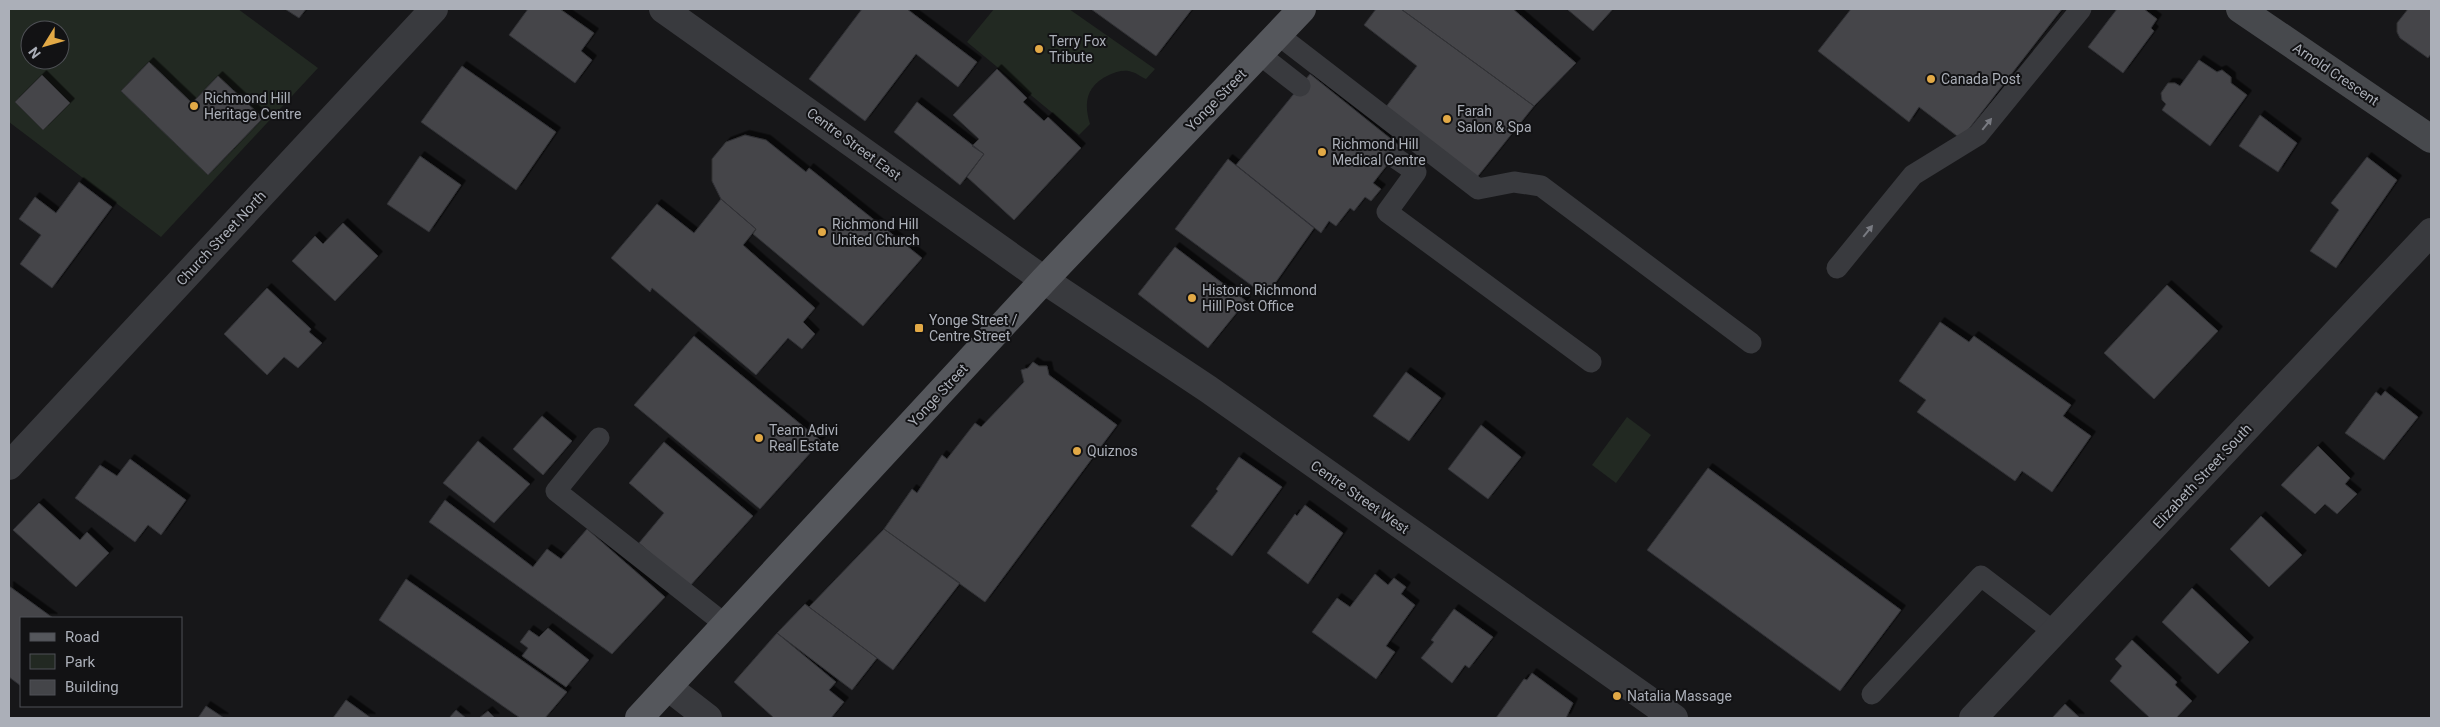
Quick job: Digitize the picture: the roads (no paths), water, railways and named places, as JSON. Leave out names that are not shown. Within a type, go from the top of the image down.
[{"type":"main road","name":"Yonge Street","points":[[639,718],[1044,280],[1302,9]]},
{"type":"street","name":"Church Street North","points":[[9,466],[434,9]]},
{"type":"street","name":"Centre Street East","points":[[663,9],[1044,280]]},
{"type":"street","name":"Arnold Crescent","points":[[2240,9],[2431,139]]},
{"type":"street","name":"Elizabeth Street South","points":[[1973,718],[2431,232]]},
{"type":"street","name":"Centre Street West","points":[[1044,280],[1208,389],[1674,718]]},
{"type":"street","points":[[668,687],[708,718]]},
{"type":"lane","points":[[1837,268],[1913,175],[1978,135],[2081,9]]},
{"type":"lane","points":[[1277,34],[1478,190],[1514,182],[1541,186],[1751,343]]},
{"type":"lane","points":[[1259,54],[1300,86]]},
{"type":"lane","points":[[1394,157],[1416,172],[1387,212],[1591,362]]},
{"type":"lane","points":[[600,438],[556,491],[726,625]]},
{"type":"lane","points":[[1872,694],[1981,576],[2054,631]]},
{"type":"place","name":"Terry Fox Tribute","points":[[1039,49]]},
{"type":"place","name":"Canada Post","points":[[1931,79]]},
{"type":"place","name":"Richmond Hill Heritage Centre","points":[[194,106]]},
{"type":"place","name":"Farah Salon & Spa","points":[[1447,119]]},
{"type":"place","name":"Richmond Hill Medical Centre","points":[[1322,152]]},
{"type":"place","name":"Richmond Hill United Church","points":[[822,232]]},
{"type":"place","name":"Historic Richmond Hill Post Office","points":[[1192,298]]},
{"type":"place","name":"Yonge Street / Centre Street","points":[[919,328]]},
{"type":"place","name":"Team Adivi Real Estate","points":[[759,438]]},
{"type":"place","name":"Quiznos","points":[[1077,451]]},
{"type":"place","name":"Natalia Massage","points":[[1617,696]]}]
